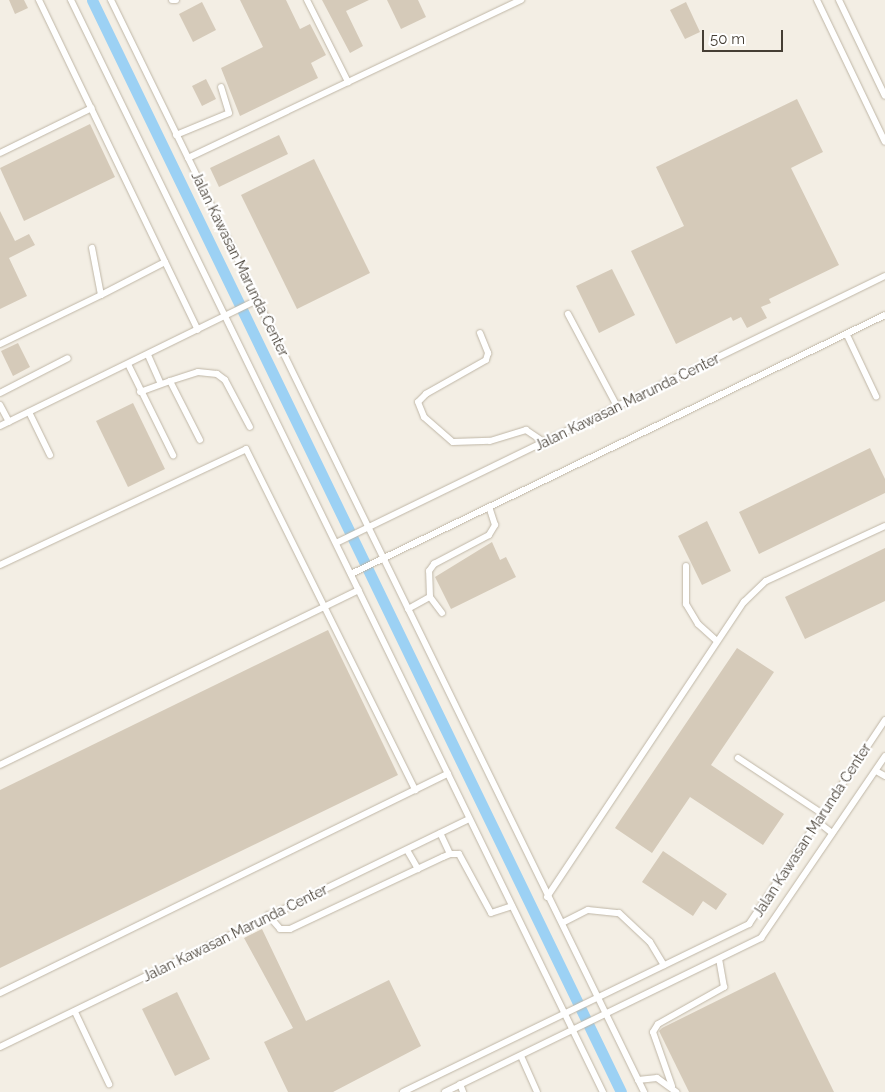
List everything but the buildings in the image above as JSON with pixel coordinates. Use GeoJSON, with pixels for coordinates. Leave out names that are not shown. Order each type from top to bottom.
{"type":"FeatureCollection","features":[{"type":"Feature","properties":{"kind":"lane"},"geometry":{"type":"LineString","coordinates":[[39,0],[198,330]]}},
{"type":"Feature","properties":{"kind":"lane"},"geometry":{"type":"LineString","coordinates":[[71,0],[338,542],[359,590],[469,819],[568,1012],[603,1092]]}},
{"type":"Feature","properties":{"kind":"lane","name":"Jalan Kawasan Marunda Center"},"geometry":{"type":"LineString","coordinates":[[111,0],[366,528],[408,609],[547,897],[562,923],[594,999],[644,1092]]}},
{"type":"Feature","properties":{"kind":"lane"},"geometry":{"type":"LineString","coordinates":[[307,0],[348,82]]}},
{"type":"Feature","properties":{"kind":"lane"},"geometry":{"type":"LineString","coordinates":[[188,158],[521,0]]}},
{"type":"Feature","properties":{"kind":"lane"},"geometry":{"type":"LineString","coordinates":[[817,0],[885,142]]}},
{"type":"Feature","properties":{"kind":"lane"},"geometry":{"type":"LineString","coordinates":[[838,0],[885,96]]}},
{"type":"Feature","properties":{"kind":"lane"},"geometry":{"type":"LineString","coordinates":[[176,134],[229,112],[221,87]]}},
{"type":"Feature","properties":{"kind":"lane"},"geometry":{"type":"LineString","coordinates":[[0,154],[92,108]]}},
{"type":"Feature","properties":{"kind":"lane"},"geometry":{"type":"LineString","coordinates":[[92,248],[101,296]]}},
{"type":"Feature","properties":{"kind":"lane"},"geometry":{"type":"LineString","coordinates":[[0,344],[101,296],[165,262]]}},
{"type":"Feature","properties":{"kind":"lane","name":"Jalan Kawasan Marunda Center"},"geometry":{"type":"LineString","coordinates":[[338,542],[618,408],[885,276]]}},
{"type":"Feature","properties":{"kind":"lane"},"geometry":{"type":"LineString","coordinates":[[0,426],[148,355],[255,300]]}},
{"type":"Feature","properties":{"kind":"lane"},"geometry":{"type":"LineString","coordinates":[[568,314],[618,408]]}},
{"type":"Feature","properties":{"kind":"lane"},"geometry":{"type":"LineString","coordinates":[[353,574],[885,316]]}},
{"type":"Feature","properties":{"kind":"lane"},"geometry":{"type":"LineString","coordinates":[[480,333],[488,353],[486,360],[426,394],[418,402],[424,417],[453,442],[490,441],[526,430],[544,442]]}},
{"type":"Feature","properties":{"kind":"lane"},"geometry":{"type":"LineString","coordinates":[[847,335],[876,396]]}},
{"type":"Feature","properties":{"kind":"lane"},"geometry":{"type":"LineString","coordinates":[[148,355],[160,382]]}},
{"type":"Feature","properties":{"kind":"lane"},"geometry":{"type":"LineString","coordinates":[[0,393],[68,358]]}},
{"type":"Feature","properties":{"kind":"lane"},"geometry":{"type":"LineString","coordinates":[[128,364],[172,455]]}},
{"type":"Feature","properties":{"kind":"lane"},"geometry":{"type":"LineString","coordinates":[[140,392],[160,382],[170,381],[198,372],[217,374],[225,380],[250,427]]}},
{"type":"Feature","properties":{"kind":"lane"},"geometry":{"type":"LineString","coordinates":[[170,381],[200,440]]}},
{"type":"Feature","properties":{"kind":"lane"},"geometry":{"type":"LineString","coordinates":[[0,405],[9,422]]}},
{"type":"Feature","properties":{"kind":"lane"},"geometry":{"type":"LineString","coordinates":[[28,412],[50,455]]}},
{"type":"Feature","properties":{"kind":"lane"},"geometry":{"type":"LineString","coordinates":[[0,565],[246,449],[326,607],[415,790]]}},
{"type":"Feature","properties":{"kind":"lane"},"geometry":{"type":"LineString","coordinates":[[442,613],[430,597],[429,571],[434,564],[489,534],[495,525],[489,507]]}},
{"type":"Feature","properties":{"kind":"lane"},"geometry":{"type":"LineString","coordinates":[[547,897],[744,602],[766,581],[885,526]]}},
{"type":"Feature","properties":{"kind":"lane"},"geometry":{"type":"LineString","coordinates":[[686,566],[686,604],[698,624],[717,641]]}},
{"type":"Feature","properties":{"kind":"lane"},"geometry":{"type":"LineString","coordinates":[[0,765],[359,590]]}},
{"type":"Feature","properties":{"kind":"lane"},"geometry":{"type":"LineString","coordinates":[[408,609],[430,597]]}},
{"type":"Feature","properties":{"kind":"lane","name":"Jalan Kawasan Marunda Center"},"geometry":{"type":"LineString","coordinates":[[403,1092],[752,921],[885,720]]}},
{"type":"Feature","properties":{"kind":"lane","name":"Jalan Kawasan Marunda Center"},"geometry":{"type":"LineString","coordinates":[[445,1092],[719,960],[765,935],[885,756]]}},
{"type":"Feature","properties":{"kind":"lane"},"geometry":{"type":"LineString","coordinates":[[738,758],[823,814]]}},
{"type":"Feature","properties":{"kind":"lane"},"geometry":{"type":"LineString","coordinates":[[876,771],[885,776]]}},
{"type":"Feature","properties":{"kind":"lane"},"geometry":{"type":"LineString","coordinates":[[0,993],[448,774]]}},
{"type":"Feature","properties":{"kind":"lane","name":"Jalan Kawasan Marunda Center"},"geometry":{"type":"LineString","coordinates":[[0,1047],[75,1012],[268,914],[407,850],[469,819]]}},
{"type":"Feature","properties":{"kind":"lane"},"geometry":{"type":"LineString","coordinates":[[818,822],[832,833]]}},
{"type":"Feature","properties":{"kind":"lane"},"geometry":{"type":"LineString","coordinates":[[440,833],[450,854]]}},
{"type":"Feature","properties":{"kind":"lane"},"geometry":{"type":"LineString","coordinates":[[407,850],[418,869]]}},
{"type":"Feature","properties":{"kind":"lane"},"geometry":{"type":"LineString","coordinates":[[268,914],[280,930],[290,930],[450,854],[459,854],[491,913],[512,906]]}},
{"type":"Feature","properties":{"kind":"lane"},"geometry":{"type":"LineString","coordinates":[[562,923],[588,910],[619,913],[650,942],[664,965]]}},
{"type":"Feature","properties":{"kind":"lane"},"geometry":{"type":"LineString","coordinates":[[674,1089],[653,1032],[658,1024],[724,986],[719,960]]}},
{"type":"Feature","properties":{"kind":"lane"},"geometry":{"type":"LineString","coordinates":[[75,1012],[109,1084]]}},
{"type":"Feature","properties":{"kind":"lane"},"geometry":{"type":"LineString","coordinates":[[520,1056],[537,1092]]}},
{"type":"Feature","properties":{"kind":"lane"},"geometry":{"type":"LineString","coordinates":[[638,1080],[657,1078],[674,1089]]}},
{"type":"Feature","properties":{"kind":"lane"},"geometry":{"type":"LineString","coordinates":[[460,1084],[463,1092]]}},
{"type":"Feature","properties":{"kind":"waterway"},"geometry":{"type":"LineString","coordinates":[[92,0],[621,1092]]}}]}
